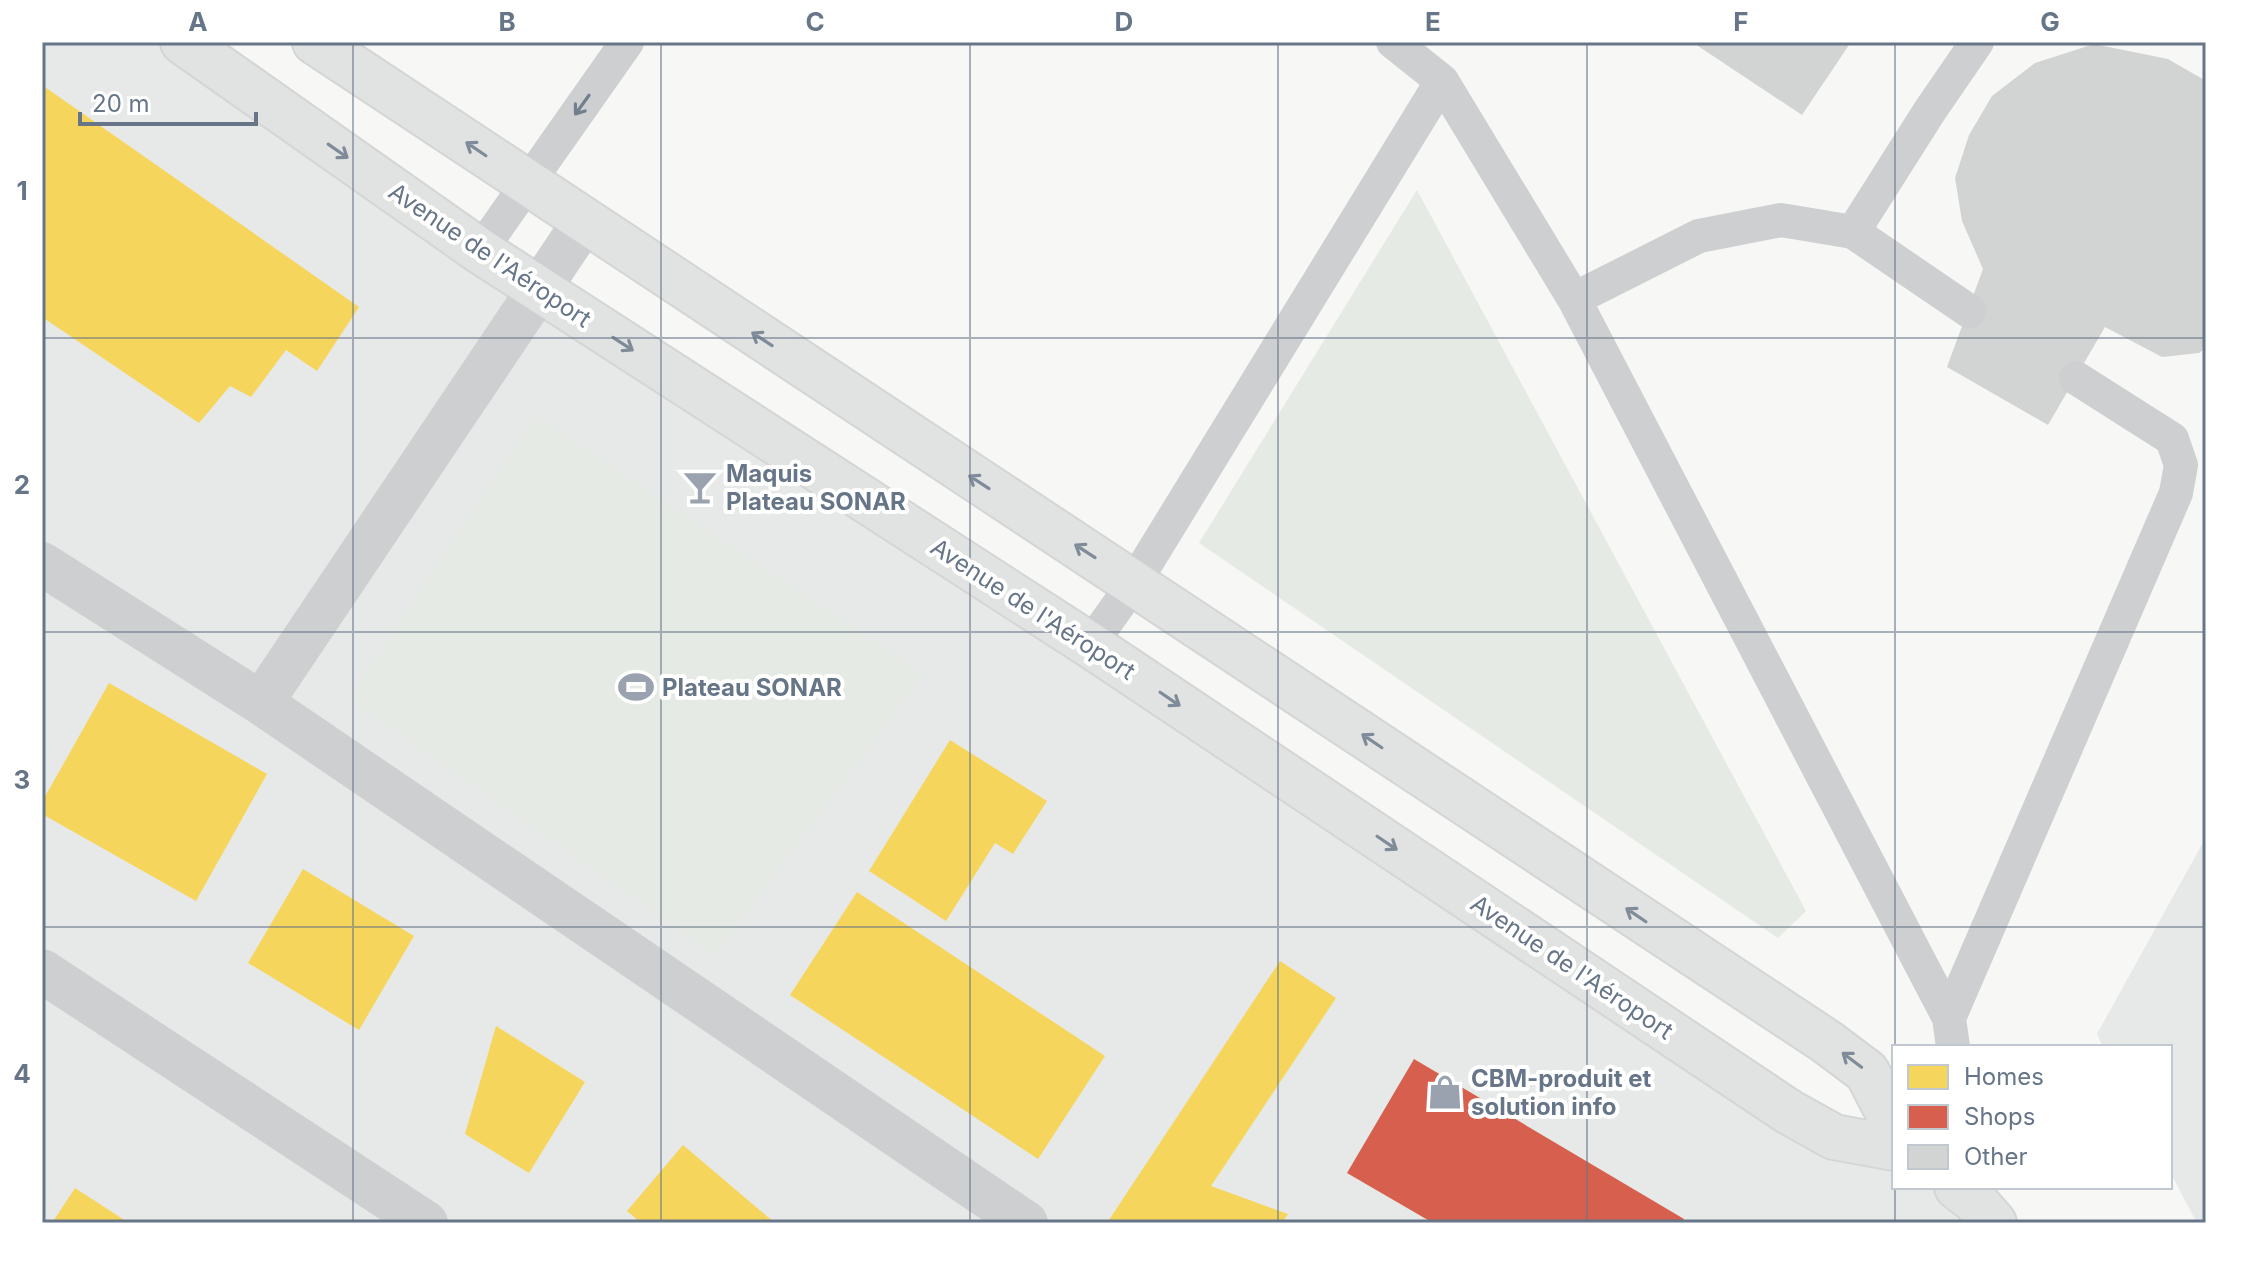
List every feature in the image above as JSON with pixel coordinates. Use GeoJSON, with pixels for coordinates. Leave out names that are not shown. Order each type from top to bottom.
{"type":"FeatureCollection","features":[{"type":"Feature","properties":{"kind":"main road","name":"Avenue de l'Aéroport"},"geometry":{"type":"LineString","coordinates":[[183,42],[480,251],[1090,645],[1789,1112],[1834,1137],[1892,1148]]}},
{"type":"Feature","properties":{"kind":"main road"},"geometry":{"type":"LineString","coordinates":[[315,42],[1827,1042],[1867,1072],[1892,1120]]}},
{"type":"Feature","properties":{"kind":"street"},"geometry":{"type":"LineString","coordinates":[[261,703],[584,222]]}},
{"type":"Feature","properties":{"kind":"street"},"geometry":{"type":"LineString","coordinates":[[42,564],[261,703],[1026,1223]]}},
{"type":"Feature","properties":{"kind":"street"},"geometry":{"type":"LineString","coordinates":[[42,971],[426,1223]]}},
{"type":"Feature","properties":{"kind":"lane"},"geometry":{"type":"LineString","coordinates":[[480,251],[627,42]]}},
{"type":"Feature","properties":{"kind":"lane"},"geometry":{"type":"LineString","coordinates":[[1393,42],[1442,81],[1574,299],[1951,1033]]}},
{"type":"Feature","properties":{"kind":"lane"},"geometry":{"type":"LineString","coordinates":[[1853,232],[1977,42]]}},
{"type":"Feature","properties":{"kind":"lane"},"geometry":{"type":"LineString","coordinates":[[1090,645],[1134,583],[1442,81]]}},
{"type":"Feature","properties":{"kind":"lane"},"geometry":{"type":"LineString","coordinates":[[1574,299],[1699,236],[1781,220],[1853,232],[1969,311]]}},
{"type":"Feature","properties":{"kind":"lane"},"geometry":{"type":"LineString","coordinates":[[1951,1033],[2176,493],[2181,465],[2172,439],[2076,378]]}},
{"type":"Feature","properties":{"kind":"shaded area"},"geometry":{"type":"Polygon","coordinates":[[[42,42],[183,42],[1789,1112],[1892,1147],[1892,1189],[1959,1189],[1994,1223],[42,1223],[42,42]]]}},
{"type":"Feature","properties":{"kind":"shaded area"},"geometry":{"type":"Polygon","coordinates":[[[1417,190],[1806,911],[1778,938],[1199,543],[1417,190]]]}},
{"type":"Feature","properties":{"kind":"shaded area","name":"Plateau SONAR"},"geometry":{"type":"Polygon","coordinates":[[[536,416],[923,674],[715,955],[350,699],[536,416]]]}},
{"type":"Feature","properties":{"kind":"shaded area"},"geometry":{"type":"Polygon","coordinates":[[[2206,837],[2206,1223],[2197,1223],[2172,1176],[2172,1045],[2102,1045],[2097,1034],[2206,837]]]}},
{"type":"Feature","properties":{"kind":"building: Homes"},"geometry":{"type":"Polygon","coordinates":[[[42,85],[359,307],[317,371],[286,350],[251,397],[230,386],[199,423],[42,317],[42,85]]]}},
{"type":"Feature","properties":{"kind":"building: Homes"},"geometry":{"type":"Polygon","coordinates":[[[109,683],[267,774],[196,901],[42,814],[42,802],[109,683]]]}},
{"type":"Feature","properties":{"kind":"building: Homes"},"geometry":{"type":"Polygon","coordinates":[[[950,740],[1047,801],[1013,854],[995,843],[946,921],[869,871],[950,740]]]}},
{"type":"Feature","properties":{"kind":"building: Homes"},"geometry":{"type":"Polygon","coordinates":[[[303,869],[414,936],[359,1030],[248,963],[303,869]]]}},
{"type":"Feature","properties":{"kind":"building: Homes"},"geometry":{"type":"Polygon","coordinates":[[[857,892],[1105,1056],[1038,1159],[790,995],[857,892]]]}},
{"type":"Feature","properties":{"kind":"building: Homes"},"geometry":{"type":"Polygon","coordinates":[[[1280,961],[1336,998],[1211,1186],[1288,1214],[1282,1223],[1107,1223],[1280,961]]]}},
{"type":"Feature","properties":{"kind":"building: Homes"},"geometry":{"type":"Polygon","coordinates":[[[496,1026],[585,1082],[529,1173],[465,1134],[496,1026]]]}},
{"type":"Feature","properties":{"kind":"building: Homes"},"geometry":{"type":"Polygon","coordinates":[[[683,1145],[775,1223],[641,1223],[627,1211],[683,1145]]]}},
{"type":"Feature","properties":{"kind":"building: Homes"},"geometry":{"type":"Polygon","coordinates":[[[75,1188],[129,1223],[52,1223],[75,1188]]]}},
{"type":"Feature","properties":{"kind":"building: Shops"},"geometry":{"type":"Polygon","coordinates":[[[1414,1059],[1684,1219],[1682,1223],[1433,1223],[1347,1173],[1414,1059]]]}},
{"type":"Feature","properties":{"kind":"building: Other"},"geometry":{"type":"Polygon","coordinates":[[[1692,42],[1851,42],[1802,115],[1692,42]]]}},
{"type":"Feature","properties":{"kind":"building: Other"},"geometry":{"type":"Polygon","coordinates":[[[2094,44],[2168,59],[2206,81],[2206,348],[2199,353],[2162,357],[2105,327],[2048,425],[1947,367],[1983,269],[1962,221],[1955,178],[1969,135],[1992,96],[2035,63],[2094,44]]]}},
{"type":"Feature","properties":{"kind":"place","name":"Maquis Plateau SONAR"},"geometry":{"type":"Point","coordinates":[700,487]}},
{"type":"Feature","properties":{"kind":"place","name":"Plateau SONAR"},"geometry":{"type":"Point","coordinates":[636,687]}},
{"type":"Feature","properties":{"kind":"place","name":"CBM-produit et solution info"},"geometry":{"type":"Point","coordinates":[1445,1092]}}]}
